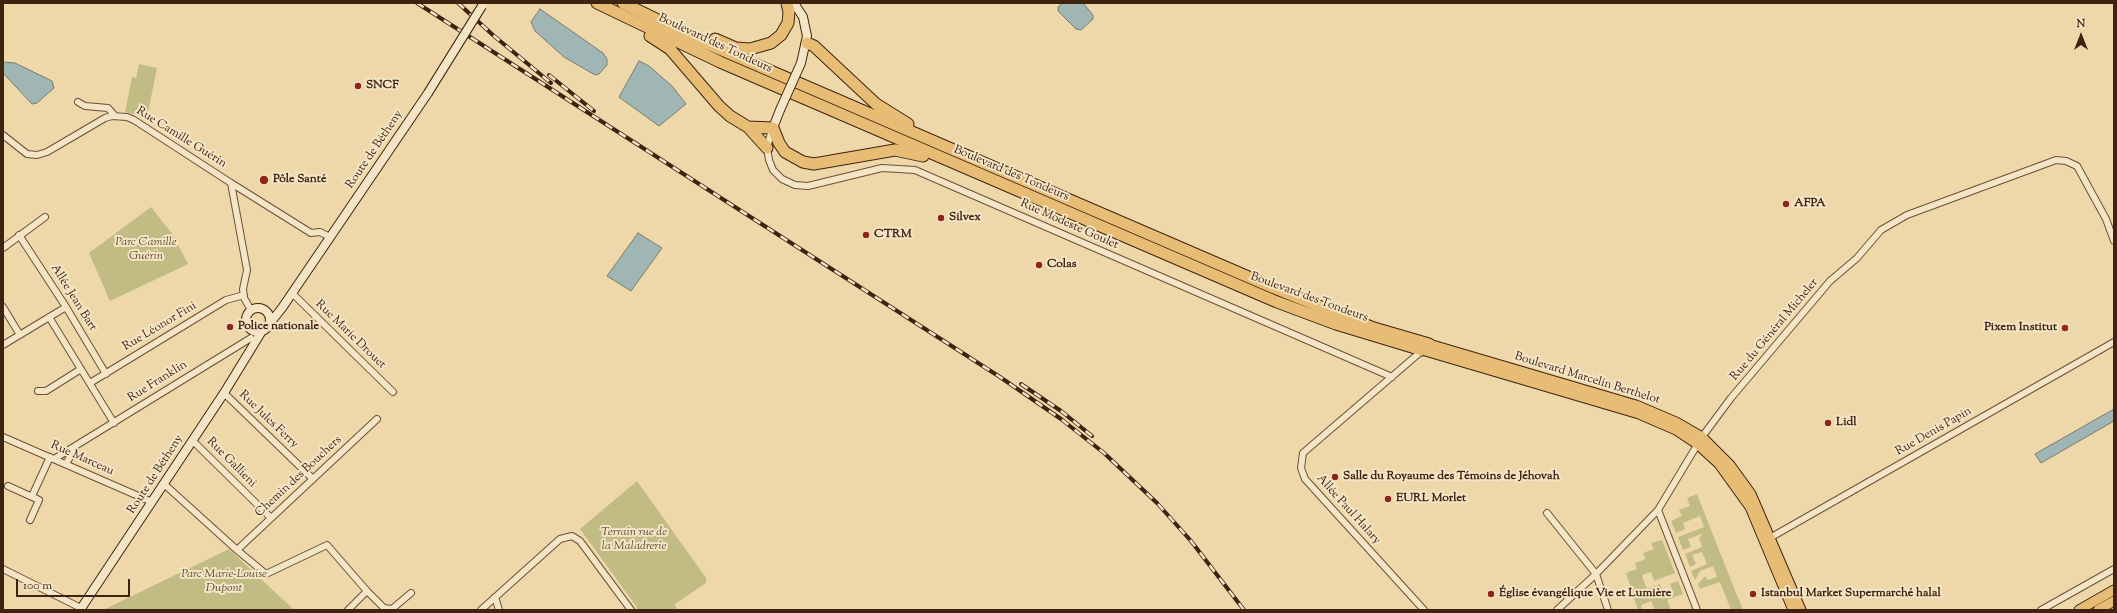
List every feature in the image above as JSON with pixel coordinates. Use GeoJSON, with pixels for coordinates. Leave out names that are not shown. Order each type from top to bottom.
{"type":"FeatureCollection","features":[{"type":"Feature","properties":{"kind":"highway"},"geometry":{"type":"LineString","coordinates":[[590,3],[670,49],[719,106],[730,116],[748,127],[767,148]]}},
{"type":"Feature","properties":{"kind":"highway","name":"Boulevard des Tondeurs"},"geometry":{"type":"LineString","coordinates":[[597,3],[720,62],[1114,232],[1309,314],[1426,347]]}},
{"type":"Feature","properties":{"kind":"highway"},"geometry":{"type":"LineString","coordinates":[[624,3],[736,48],[750,49],[771,43],[781,35],[788,23],[789,12],[787,3]]}},
{"type":"Feature","properties":{"kind":"highway","name":"Boulevard des Tondeurs"},"geometry":{"type":"LineString","coordinates":[[624,3],[700,41],[1330,312],[1426,347]]}},
{"type":"Feature","properties":{"kind":"highway"},"geometry":{"type":"LineString","coordinates":[[807,43],[814,46],[876,104],[910,124],[970,152],[996,168]]}},
{"type":"Feature","properties":{"kind":"highway"},"geometry":{"type":"LineString","coordinates":[[748,127],[773,128],[779,143],[786,152],[803,162],[814,164],[881,151],[905,151],[933,160],[1071,220],[1114,232]]}},
{"type":"Feature","properties":{"kind":"main road"},"geometry":{"type":"LineString","coordinates":[[773,128],[807,43],[804,18],[794,3]]}},
{"type":"Feature","properties":{"kind":"main road","name":"Route de Bétheny"},"geometry":{"type":"LineString","coordinates":[[270,323],[282,308],[428,93],[484,5]]}},
{"type":"Feature","properties":{"kind":"main road"},"geometry":{"type":"LineString","coordinates":[[266,311],[270,323],[262,331],[250,329],[246,319],[251,310],[261,308],[266,311],[282,308]]}},
{"type":"Feature","properties":{"kind":"main road","name":"Route de Bétheny"},"geometry":{"type":"LineString","coordinates":[[250,329],[250,352]]}},
{"type":"Feature","properties":{"kind":"main road","name":"Route de Bétheny"},"geometry":{"type":"LineString","coordinates":[[80,609],[224,393],[262,331]]}},
{"type":"Feature","properties":{"kind":"main road","name":"Boulevard Marcelin Berthelot"},"geometry":{"type":"LineString","coordinates":[[1426,347],[1639,414],[1699,441],[1737,486],[1750,507],[1768,539],[1801,610]]}},
{"type":"Feature","properties":{"kind":"main road","name":"Boulevard Marcelin Berthelot"},"geometry":{"type":"LineString","coordinates":[[1768,539],[1793,610]]}},
{"type":"Feature","properties":{"kind":"main road"},"geometry":{"type":"LineString","coordinates":[[2079,610],[2114,590]]}},
{"type":"Feature","properties":{"kind":"main road"},"geometry":{"type":"LineString","coordinates":[[2098,610],[2114,601]]}},
{"type":"Feature","properties":{"kind":"street","name":"Rue Camille Guérin"},"geometry":{"type":"LineString","coordinates":[[78,102],[85,106],[108,108],[115,116],[134,120],[231,183],[247,270],[244,296]]}},
{"type":"Feature","properties":{"kind":"street"},"geometry":{"type":"LineString","coordinates":[[3,135],[27,154],[37,155],[47,152],[105,118],[115,116]]}},
{"type":"Feature","properties":{"kind":"street"},"geometry":{"type":"LineString","coordinates":[[767,148],[773,128]]}},
{"type":"Feature","properties":{"kind":"street","name":"Rue Modeste Goulet"},"geometry":{"type":"LineString","coordinates":[[767,148],[769,160],[773,170],[782,179],[795,185],[808,186],[882,168],[915,170],[1392,377]]}},
{"type":"Feature","properties":{"kind":"street","name":"Rue du Général Micheler"},"geometry":{"type":"LineString","coordinates":[[1557,610],[1596,574],[1658,510],[1699,441],[1731,398],[1830,281],[1857,258],[1881,230],[1906,215],[2056,160],[2066,160],[2076,166],[2106,220],[2114,241]]}},
{"type":"Feature","properties":{"kind":"street"},"geometry":{"type":"LineString","coordinates":[[231,183],[311,233],[320,232],[330,238]]}},
{"type":"Feature","properties":{"kind":"street"},"geometry":{"type":"LineString","coordinates":[[3,248],[45,217]]}},
{"type":"Feature","properties":{"kind":"street","name":"Allée Jean Bart"},"geometry":{"type":"LineString","coordinates":[[19,235],[66,307],[106,374]]}},
{"type":"Feature","properties":{"kind":"street","name":"Rue Marie Drouet"},"geometry":{"type":"LineString","coordinates":[[292,293],[393,392]]}},
{"type":"Feature","properties":{"kind":"street"},"geometry":{"type":"LineString","coordinates":[[244,296],[251,310]]}},
{"type":"Feature","properties":{"kind":"street","name":"Rue Léonor Fini"},"geometry":{"type":"LineString","coordinates":[[90,383],[226,300],[244,296]]}},
{"type":"Feature","properties":{"kind":"street"},"geometry":{"type":"LineString","coordinates":[[3,307],[20,335]]}},
{"type":"Feature","properties":{"kind":"street"},"geometry":{"type":"LineString","coordinates":[[3,345],[66,307]]}},
{"type":"Feature","properties":{"kind":"street"},"geometry":{"type":"LineString","coordinates":[[49,317],[114,422]]}},
{"type":"Feature","properties":{"kind":"street","name":"Rue Franklin"},"geometry":{"type":"LineString","coordinates":[[52,458],[77,445],[251,338]]}},
{"type":"Feature","properties":{"kind":"street","name":"Rue Denis Papin"},"geometry":{"type":"LineString","coordinates":[[1768,539],[2114,342]]}},
{"type":"Feature","properties":{"kind":"street","name":"Allée Paul Halary"},"geometry":{"type":"LineString","coordinates":[[1424,610],[1305,480],[1301,468],[1303,454],[1426,347]]}},
{"type":"Feature","properties":{"kind":"street"},"geometry":{"type":"LineString","coordinates":[[38,392],[46,392],[81,369]]}},
{"type":"Feature","properties":{"kind":"street","name":"Rue Jules Ferry"},"geometry":{"type":"LineString","coordinates":[[224,393],[314,479]]}},
{"type":"Feature","properties":{"kind":"street","name":"Chemin des Bouchers"},"geometry":{"type":"LineString","coordinates":[[238,551],[271,518],[377,419]]}},
{"type":"Feature","properties":{"kind":"street","name":"Rue Marceau"},"geometry":{"type":"LineString","coordinates":[[3,436],[152,502]]}},
{"type":"Feature","properties":{"kind":"street","name":"Rue Gallieni"},"geometry":{"type":"LineString","coordinates":[[193,440],[271,518]]}},
{"type":"Feature","properties":{"kind":"street","name":"Rue Franklin"},"geometry":{"type":"LineString","coordinates":[[66,464],[77,445]]}},
{"type":"Feature","properties":{"kind":"street"},"geometry":{"type":"LineString","coordinates":[[32,496],[52,458]]}},
{"type":"Feature","properties":{"kind":"street"},"geometry":{"type":"LineString","coordinates":[[164,484],[238,551],[266,574],[327,545],[367,591],[384,608],[392,610],[412,593]]}},
{"type":"Feature","properties":{"kind":"street"},"geometry":{"type":"LineString","coordinates":[[8,486],[39,500],[30,520]]}},
{"type":"Feature","properties":{"kind":"street"},"geometry":{"type":"LineString","coordinates":[[1658,510],[1697,610]]}},
{"type":"Feature","properties":{"kind":"street"},"geometry":{"type":"LineString","coordinates":[[1547,513],[1596,574],[1608,610]]}},
{"type":"Feature","properties":{"kind":"street"},"geometry":{"type":"LineString","coordinates":[[481,610],[560,539],[572,536],[580,541],[631,610]]}},
{"type":"Feature","properties":{"kind":"street"},"geometry":{"type":"LineString","coordinates":[[2041,610],[2114,568]]}},
{"type":"Feature","properties":{"kind":"street"},"geometry":{"type":"LineString","coordinates":[[3,569],[80,609]]}},
{"type":"Feature","properties":{"kind":"street"},"geometry":{"type":"LineString","coordinates":[[348,610],[367,591]]}},
{"type":"Feature","properties":{"kind":"street"},"geometry":{"type":"LineString","coordinates":[[495,596],[499,610]]}},
{"type":"Feature","properties":{"kind":"green space"},"geometry":{"type":"Polygon","coordinates":[[[139,64],[157,68],[147,117],[125,112],[132,77],[136,78],[139,64]]]}},
{"type":"Feature","properties":{"kind":"green space","name":"Parc Camille Guérin"},"geometry":{"type":"Polygon","coordinates":[[[151,207],[173,235],[188,264],[110,301],[89,253],[151,207]]]}},
{"type":"Feature","properties":{"kind":"green space","name":"Terrain rue de la Maladrerie"},"geometry":{"type":"Polygon","coordinates":[[[637,481],[706,578],[706,583],[675,604],[677,610],[639,610],[580,529],[637,481]]]}},
{"type":"Feature","properties":{"kind":"green space"},"geometry":{"type":"Polygon","coordinates":[[[1697,494],[1743,610],[1731,610],[1720,582],[1700,589],[1698,584],[1705,576],[1707,580],[1717,577],[1713,566],[1700,571],[1695,580],[1691,571],[1707,564],[1702,552],[1692,555],[1696,564],[1690,567],[1685,554],[1702,547],[1699,537],[1702,536],[1701,534],[1688,539],[1691,547],[1683,550],[1678,537],[1704,527],[1700,516],[1683,523],[1685,529],[1676,533],[1671,521],[1682,516],[1679,510],[1690,506],[1687,498],[1697,494]]]}},
{"type":"Feature","properties":{"kind":"green space"},"geometry":{"type":"Polygon","coordinates":[[[1662,540],[1675,573],[1654,581],[1651,572],[1642,575],[1643,579],[1647,589],[1660,584],[1665,597],[1674,594],[1670,584],[1678,581],[1683,594],[1667,600],[1671,610],[1655,610],[1651,601],[1641,605],[1642,610],[1638,610],[1626,573],[1637,569],[1635,563],[1646,559],[1643,553],[1654,549],[1651,543],[1662,540]]]}},
{"type":"Feature","properties":{"kind":"green space","name":"Parc Marie-Louise Dupont"},"geometry":{"type":"Polygon","coordinates":[[[229,549],[294,610],[103,610],[229,549]]]}},
{"type":"Feature","properties":{"kind":"water"},"geometry":{"type":"Polygon","coordinates":[[[1063,3],[1083,3],[1093,15],[1093,19],[1081,30],[1076,29],[1058,11],[1058,7],[1063,3]]]}},
{"type":"Feature","properties":{"kind":"water"},"geometry":{"type":"Polygon","coordinates":[[[540,9],[603,53],[607,59],[607,65],[599,74],[595,75],[564,57],[535,31],[531,22],[540,9]]]}},
{"type":"Feature","properties":{"kind":"water"},"geometry":{"type":"Polygon","coordinates":[[[639,61],[649,66],[672,86],[686,104],[659,126],[619,97],[639,61]]]}},
{"type":"Feature","properties":{"kind":"water"},"geometry":{"type":"Polygon","coordinates":[[[3,62],[15,63],[52,81],[54,88],[37,103],[32,104],[3,73],[3,62]]]}},
{"type":"Feature","properties":{"kind":"water"},"geometry":{"type":"Polygon","coordinates":[[[638,233],[662,248],[631,291],[607,276],[638,233]]]}},
{"type":"Feature","properties":{"kind":"water"},"geometry":{"type":"Polygon","coordinates":[[[2114,409],[2114,421],[2041,463],[2035,454],[2114,409]]]}},
{"type":"Feature","properties":{"kind":"railway"},"geometry":{"type":"LineString","coordinates":[[417,3],[1000,377],[1061,419],[1104,453],[1157,503],[1191,541],[1244,610]]}},
{"type":"Feature","properties":{"kind":"railway"},"geometry":{"type":"LineString","coordinates":[[458,3],[494,36],[551,83]]}},
{"type":"Feature","properties":{"kind":"railway"},"geometry":{"type":"LineString","coordinates":[[549,75],[594,111]]}},
{"type":"Feature","properties":{"kind":"railway"},"geometry":{"type":"LineString","coordinates":[[1021,384],[1061,411],[1092,436]]}},
{"type":"Feature","properties":{"kind":"place","name":"SNCF"},"geometry":{"type":"Point","coordinates":[358,86]}},
{"type":"Feature","properties":{"kind":"place","name":"Pôle Santé"},"geometry":{"type":"Point","coordinates":[264,180]}},
{"type":"Feature","properties":{"kind":"place","name":"AFPA"},"geometry":{"type":"Point","coordinates":[1786,204]}},
{"type":"Feature","properties":{"kind":"place","name":"Silvex"},"geometry":{"type":"Point","coordinates":[941,218]}},
{"type":"Feature","properties":{"kind":"place","name":"CTRM"},"geometry":{"type":"Point","coordinates":[866,235]}},
{"type":"Feature","properties":{"kind":"place","name":"Colas"},"geometry":{"type":"Point","coordinates":[1039,265]}},
{"type":"Feature","properties":{"kind":"place","name":"Police nationale"},"geometry":{"type":"Point","coordinates":[230,327]}},
{"type":"Feature","properties":{"kind":"place","name":"Pixem Institut"},"geometry":{"type":"Point","coordinates":[2065,328]}},
{"type":"Feature","properties":{"kind":"place","name":"Lidl"},"geometry":{"type":"Point","coordinates":[1828,423]}},
{"type":"Feature","properties":{"kind":"place","name":"Salle du Royaume des Témoins de Jéhovah"},"geometry":{"type":"Point","coordinates":[1335,477]}},
{"type":"Feature","properties":{"kind":"place","name":"EURL Morlet"},"geometry":{"type":"Point","coordinates":[1388,499]}},
{"type":"Feature","properties":{"kind":"place","name":"Église évangélique Vie et Lumière"},"geometry":{"type":"Point","coordinates":[1491,594]}},
{"type":"Feature","properties":{"kind":"place","name":"Istanbul Market Supermarché halal"},"geometry":{"type":"Point","coordinates":[1753,594]}}]}
